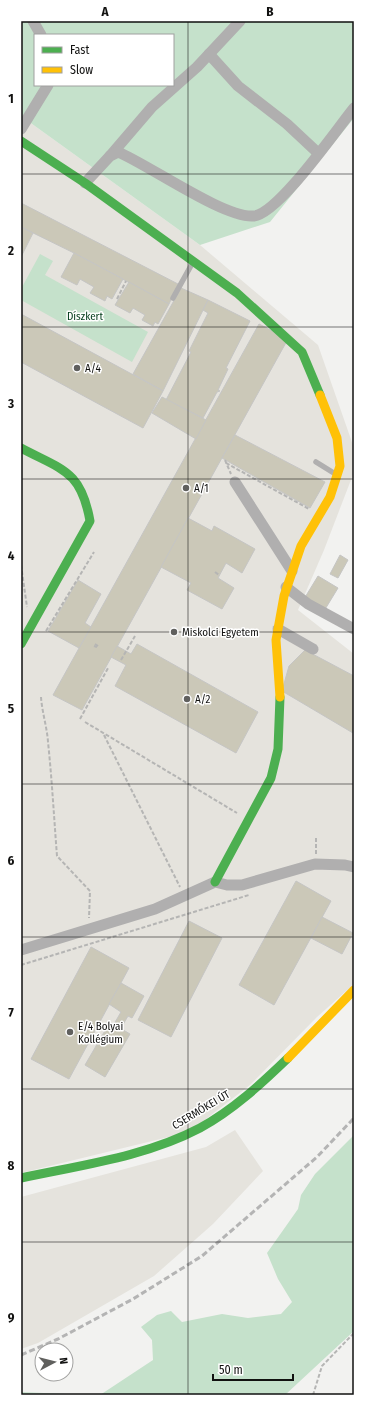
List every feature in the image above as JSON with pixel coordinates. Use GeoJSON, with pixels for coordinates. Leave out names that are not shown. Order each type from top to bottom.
{"type":"FeatureCollection","features":[{"type":"Feature","properties":{"kind":"street"},"geometry":{"type":"LineString","coordinates":[[33,21],[40,34]]}},
{"type":"Feature","properties":{"kind":"street"},"geometry":{"type":"LineString","coordinates":[[85,184],[152,107],[209,54],[240,21]]}},
{"type":"Feature","properties":{"kind":"street"},"geometry":{"type":"LineString","coordinates":[[209,54],[238,86],[286,124],[318,153]]}},
{"type":"Feature","properties":{"kind":"street"},"geometry":{"type":"LineString","coordinates":[[21,130],[47,86]]}},
{"type":"Feature","properties":{"kind":"street"},"geometry":{"type":"LineString","coordinates":[[110,156],[118,152],[135,159],[213,203],[234,213],[254,216],[266,212],[288,191],[354,108]]}},
{"type":"Feature","properties":{"kind":"street"},"geometry":{"type":"LineString","coordinates":[[21,141],[85,184],[237,293],[302,352],[337,438],[340,466],[330,497],[301,546],[286,587],[276,640],[280,693],[278,749],[271,778],[215,882],[155,909],[21,950]]}},
{"type":"Feature","properties":{"kind":"street"},"geometry":{"type":"LineString","coordinates":[[21,448],[68,474],[81,487],[86,501],[90,521],[24,636]]}},
{"type":"Feature","properties":{"kind":"street"},"geometry":{"type":"LineString","coordinates":[[235,482],[292,571]]}},
{"type":"Feature","properties":{"kind":"street"},"geometry":{"type":"LineString","coordinates":[[286,587],[308,604],[354,628]]}},
{"type":"Feature","properties":{"kind":"street"},"geometry":{"type":"LineString","coordinates":[[278,629],[313,649]]}},
{"type":"Feature","properties":{"kind":"street"},"geometry":{"type":"LineString","coordinates":[[215,882],[227,885],[242,885],[315,864],[345,865],[354,867]]}},
{"type":"Feature","properties":{"kind":"street","name":"CSERMŐKEI ÚT"},"geometry":{"type":"LineString","coordinates":[[21,1178],[139,1152],[174,1140],[198,1128],[240,1100],[276,1069],[354,990]]}},
{"type":"Feature","properties":{"kind":"lane"},"geometry":{"type":"LineString","coordinates":[[173,298],[193,262]]}},
{"type":"Feature","properties":{"kind":"lane"},"geometry":{"type":"LineString","coordinates":[[316,462],[337,475]]}},
{"type":"Feature","properties":{"kind":"path"},"geometry":{"type":"LineString","coordinates":[[117,299],[126,281]]}},
{"type":"Feature","properties":{"kind":"path"},"geometry":{"type":"LineString","coordinates":[[226,463],[310,510]]}},
{"type":"Feature","properties":{"kind":"path"},"geometry":{"type":"LineString","coordinates":[[46,631],[94,552]]}},
{"type":"Feature","properties":{"kind":"path"},"geometry":{"type":"LineString","coordinates":[[21,565],[24,636]]}},
{"type":"Feature","properties":{"kind":"path"},"geometry":{"type":"LineString","coordinates":[[215,572],[219,575]]}},
{"type":"Feature","properties":{"kind":"path"},"geometry":{"type":"LineString","coordinates":[[121,660],[135,636]]}},
{"type":"Feature","properties":{"kind":"path"},"geometry":{"type":"LineString","coordinates":[[80,719],[108,668]]}},
{"type":"Feature","properties":{"kind":"path"},"geometry":{"type":"LineString","coordinates":[[41,697],[51,764],[57,856],[90,891],[89,929]]}},
{"type":"Feature","properties":{"kind":"path"},"geometry":{"type":"LineString","coordinates":[[85,722],[248,820]]}},
{"type":"Feature","properties":{"kind":"path"},"geometry":{"type":"LineString","coordinates":[[104,734],[184,896]]}},
{"type":"Feature","properties":{"kind":"path"},"geometry":{"type":"LineString","coordinates":[[315,864],[316,838]]}},
{"type":"Feature","properties":{"kind":"path"},"geometry":{"type":"LineString","coordinates":[[21,965],[250,895]]}},
{"type":"Feature","properties":{"kind":"path"},"geometry":{"type":"LineString","coordinates":[[313,1395],[322,1366],[354,1333]]}},
{"type":"Feature","properties":{"kind":"shaded area","name":"Miskolci Egyetem"},"geometry":{"type":"Polygon","coordinates":[[[21,116],[200,245],[318,345],[354,448],[354,472],[324,550],[298,610],[354,654],[354,984],[317,1017],[250,1085],[189,1132],[21,1173],[21,116]]]}},
{"type":"Feature","properties":{"kind":"shaded area"},"geometry":{"type":"Polygon","coordinates":[[[235,1130],[263,1171],[213,1224],[154,1276],[40,1342],[34,1342],[34,1344],[21,1349],[21,1197],[206,1147],[235,1130]]]}},
{"type":"Feature","properties":{"kind":"green space"},"geometry":{"type":"Polygon","coordinates":[[[21,21],[354,21],[354,118],[270,222],[200,245],[21,116],[21,21]]]}},
{"type":"Feature","properties":{"kind":"green space","name":"Díszkert"},"geometry":{"type":"Polygon","coordinates":[[[40,254],[53,261],[45,275],[148,332],[132,362],[21,300],[21,289],[40,254]]]}},
{"type":"Feature","properties":{"kind":"green space"},"geometry":{"type":"Polygon","coordinates":[[[354,1135],[354,1331],[285,1395],[100,1395],[153,1360],[152,1340],[141,1327],[157,1315],[171,1311],[182,1322],[222,1314],[248,1318],[281,1314],[292,1302],[278,1279],[267,1253],[298,1209],[301,1195],[315,1174],[354,1135]]]}},
{"type":"Feature","properties":{"kind":"green space"},"geometry":{"type":"Polygon","coordinates":[[[21,1392],[89,1395],[21,1395],[21,1392]]]}},
{"type":"Feature","properties":{"kind":"building"},"geometry":{"type":"Polygon","coordinates":[[[21,203],[178,284],[169,304],[74,253],[21,227],[21,203]]]}},
{"type":"Feature","properties":{"kind":"building"},"geometry":{"type":"Polygon","coordinates":[[[21,227],[33,233],[21,257],[21,227]]]}},
{"type":"Feature","properties":{"kind":"building"},"geometry":{"type":"Polygon","coordinates":[[[74,253],[123,279],[112,299],[107,296],[105,301],[90,293],[94,287],[80,279],[77,285],[61,277],[74,253]]]}},
{"type":"Feature","properties":{"kind":"building"},"geometry":{"type":"Polygon","coordinates":[[[129,282],[169,304],[158,324],[155,322],[153,326],[142,320],[145,315],[133,308],[130,313],[115,305],[129,282]]]}},
{"type":"Feature","properties":{"kind":"building"},"geometry":{"type":"Polygon","coordinates":[[[181,288],[208,300],[163,391],[133,374],[181,288]]]}},
{"type":"Feature","properties":{"kind":"building"},"geometry":{"type":"Polygon","coordinates":[[[208,300],[250,321],[226,368],[228,369],[218,390],[220,391],[217,392],[203,418],[166,400],[191,352],[189,351],[208,313],[203,310],[208,300]]]}},
{"type":"Feature","properties":{"kind":"building","name":"A/4"},"geometry":{"type":"Polygon","coordinates":[[[21,314],[163,391],[143,428],[21,362],[21,314]]]}},
{"type":"Feature","properties":{"kind":"building","name":"A/1"},"geometry":{"type":"Polygon","coordinates":[[[259,324],[288,339],[82,710],[53,695],[259,324]]]}},
{"type":"Feature","properties":{"kind":"building"},"geometry":{"type":"Polygon","coordinates":[[[162,397],[206,420],[196,439],[152,413],[162,397]]]}},
{"type":"Feature","properties":{"kind":"building"},"geometry":{"type":"Polygon","coordinates":[[[235,435],[325,482],[310,508],[222,458],[235,435]]]}},
{"type":"Feature","properties":{"kind":"building"},"geometry":{"type":"Polygon","coordinates":[[[188,518],[212,531],[214,526],[255,549],[242,573],[226,563],[218,578],[234,588],[222,609],[187,590],[191,583],[161,567],[188,518]]]}},
{"type":"Feature","properties":{"kind":"building"},"geometry":{"type":"Polygon","coordinates":[[[340,555],[348,560],[338,578],[330,574],[340,555]]]}},
{"type":"Feature","properties":{"kind":"building"},"geometry":{"type":"Polygon","coordinates":[[[318,576],[338,588],[324,611],[304,599],[318,576]]]}},
{"type":"Feature","properties":{"kind":"building"},"geometry":{"type":"Polygon","coordinates":[[[78,580],[101,594],[85,623],[91,627],[79,648],[48,631],[78,580]]]}},
{"type":"Feature","properties":{"kind":"building","name":"A/2"},"geometry":{"type":"Polygon","coordinates":[[[137,644],[258,712],[236,753],[115,686],[126,665],[111,657],[117,646],[131,654],[137,644]]]}},
{"type":"Feature","properties":{"kind":"building"},"geometry":{"type":"Polygon","coordinates":[[[305,650],[354,676],[353,733],[282,691],[289,666],[305,650]]]}},
{"type":"Feature","properties":{"kind":"building"},"geometry":{"type":"Polygon","coordinates":[[[296,881],[331,901],[274,1005],[239,985],[296,881]]]}},
{"type":"Feature","properties":{"kind":"building"},"geometry":{"type":"Polygon","coordinates":[[[322,917],[353,933],[342,954],[311,938],[322,917]]]}},
{"type":"Feature","properties":{"kind":"building"},"geometry":{"type":"Polygon","coordinates":[[[189,921],[222,938],[171,1037],[138,1020],[189,921]]]}},
{"type":"Feature","properties":{"kind":"building","name":"E/4 Bolyai Kollégium"},"geometry":{"type":"Polygon","coordinates":[[[91,947],[129,968],[69,1079],[31,1059],[91,947]]]}},
{"type":"Feature","properties":{"kind":"building"},"geometry":{"type":"Polygon","coordinates":[[[121,983],[144,996],[132,1018],[128,1016],[121,1028],[114,1024],[121,1012],[109,1004],[121,983]]]}},
{"type":"Feature","properties":{"kind":"building"},"geometry":{"type":"Polygon","coordinates":[[[110,1022],[130,1034],[105,1077],[85,1065],[110,1022]]]}},
{"type":"Feature","properties":{"kind":"railway"},"geometry":{"type":"LineString","coordinates":[[21,1355],[58,1339],[133,1299],[202,1256],[317,1157],[354,1118]]}},
{"type":"Feature","properties":{"kind":"traffic: fast"},"geometry":{"type":"LineString","coordinates":[[21,141],[85,183],[237,293],[302,352],[320,395]]}},
{"type":"Feature","properties":{"kind":"traffic: fast"},"geometry":{"type":"LineString","coordinates":[[21,448],[58,467],[75,481],[86,504],[90,521],[21,644]]}},
{"type":"Feature","properties":{"kind":"traffic: fast"},"geometry":{"type":"LineString","coordinates":[[215,882],[271,778],[278,749],[280,697]]}},
{"type":"Feature","properties":{"kind":"traffic: fast"},"geometry":{"type":"LineString","coordinates":[[21,1178],[112,1159],[179,1138],[212,1121],[235,1105],[288,1058]]}},
{"type":"Feature","properties":{"kind":"traffic: slow"},"geometry":{"type":"LineString","coordinates":[[280,697],[276,640],[284,596],[301,546],[330,497],[340,466],[337,438],[320,395]]}},
{"type":"Feature","properties":{"kind":"traffic: slow"},"geometry":{"type":"LineString","coordinates":[[288,1058],[354,990]]}},
{"type":"Feature","properties":{"kind":"place","name":"A/4"},"geometry":{"type":"Point","coordinates":[77,368]}},
{"type":"Feature","properties":{"kind":"place","name":"A/1"},"geometry":{"type":"Point","coordinates":[186,488]}},
{"type":"Feature","properties":{"kind":"place","name":"Miskolci Egyetem"},"geometry":{"type":"Point","coordinates":[174,632]}},
{"type":"Feature","properties":{"kind":"place","name":"A/2"},"geometry":{"type":"Point","coordinates":[187,699]}},
{"type":"Feature","properties":{"kind":"place","name":"E/4 Bolyai Kollégium"},"geometry":{"type":"Point","coordinates":[70,1032]}}]}
